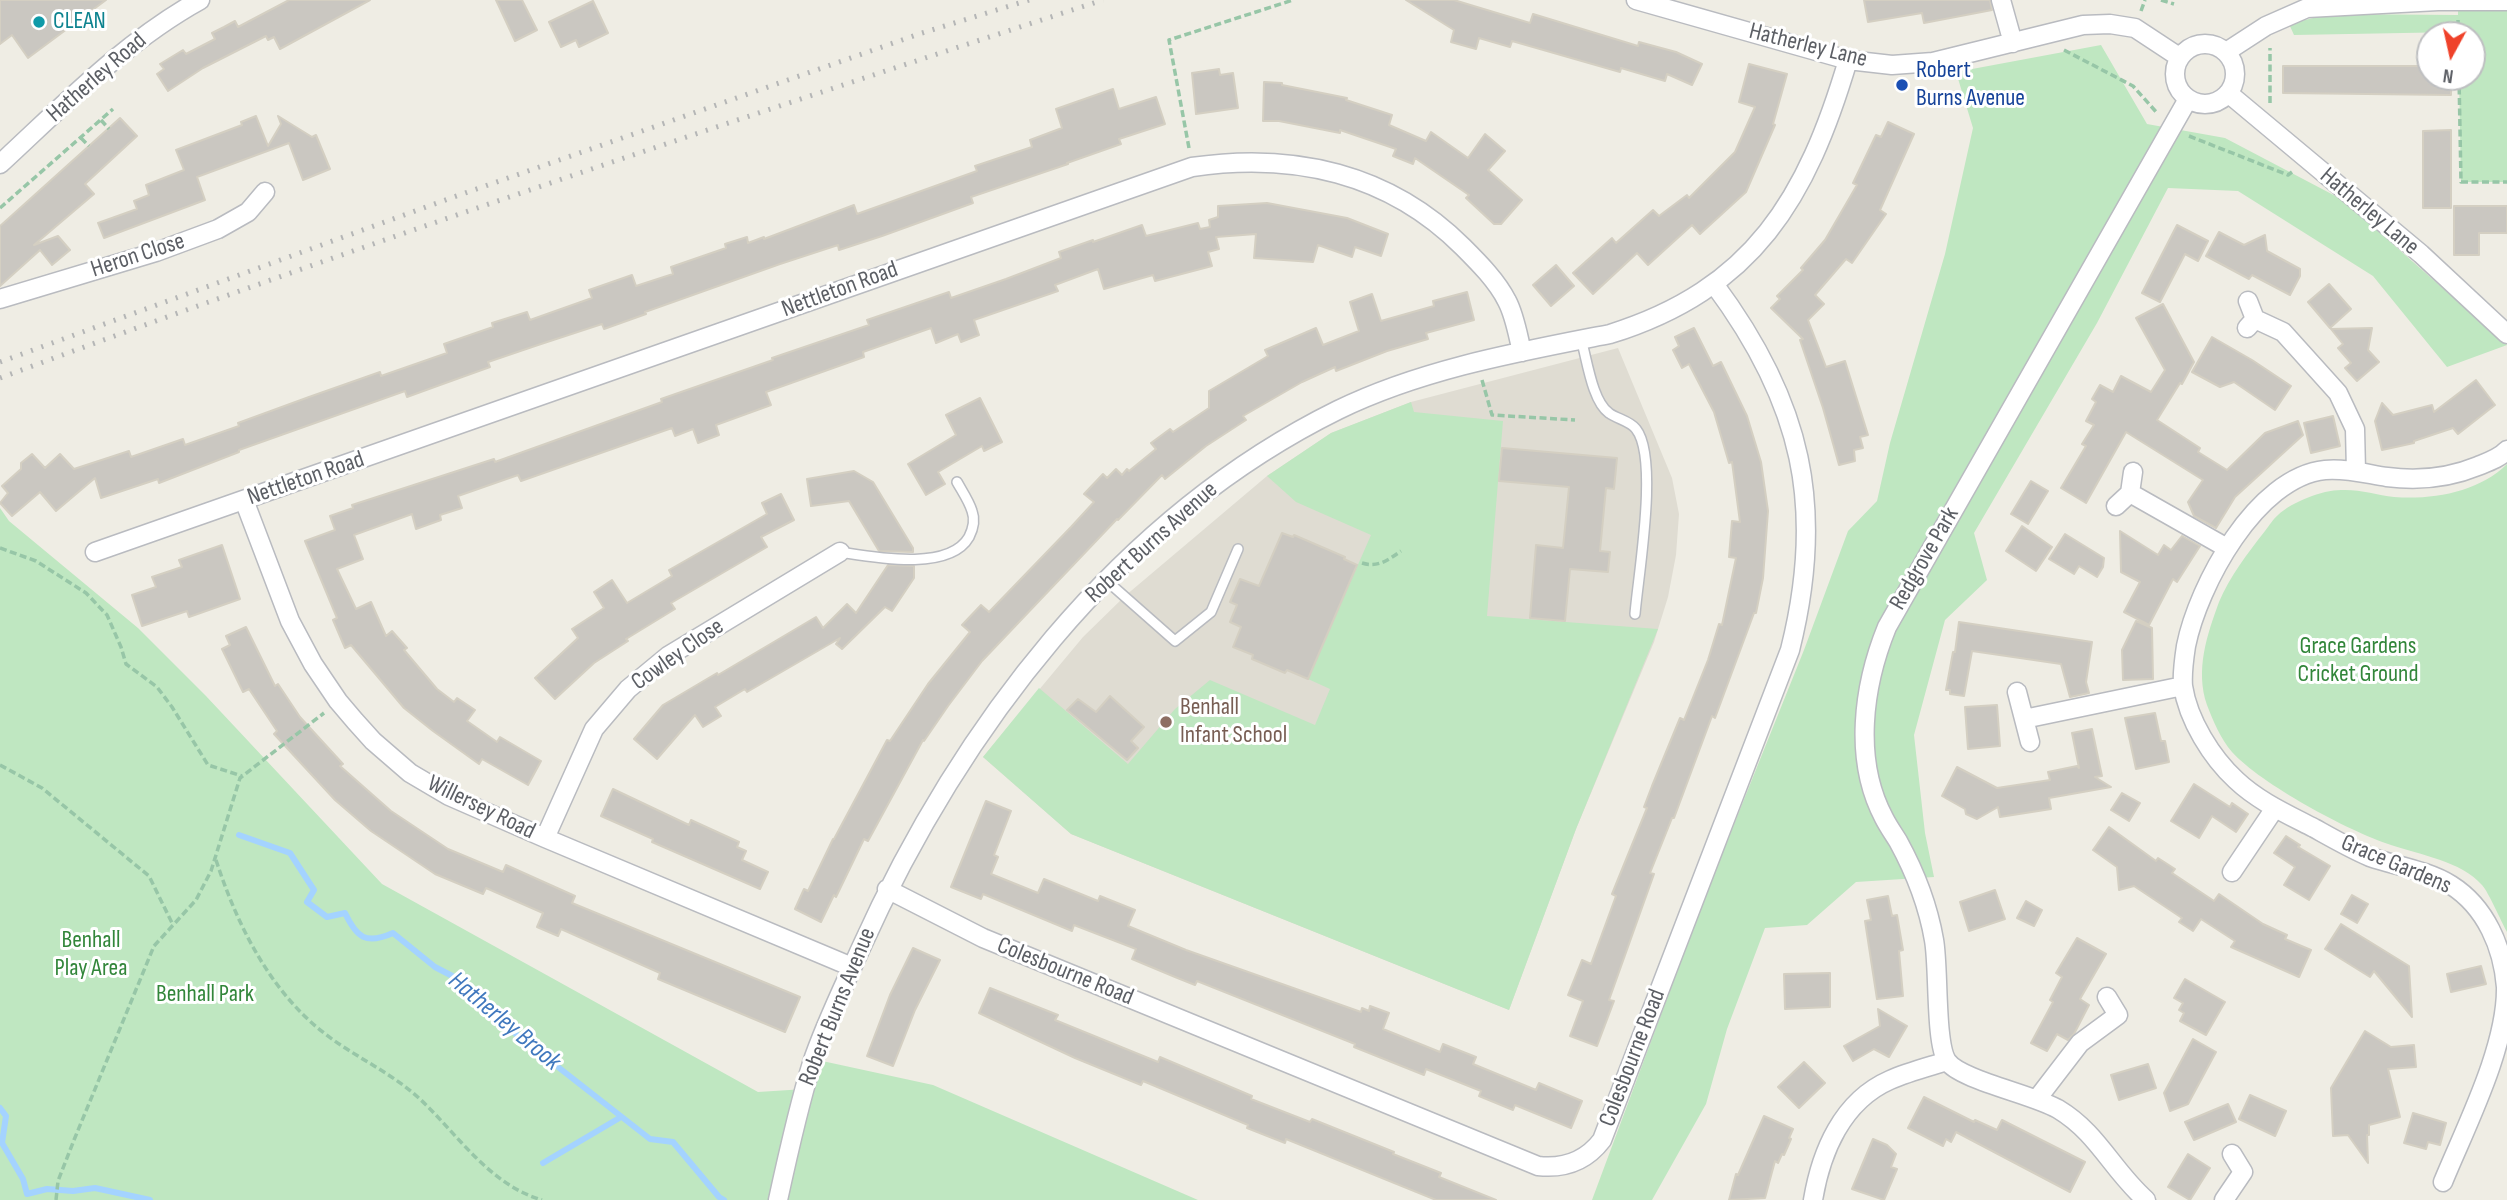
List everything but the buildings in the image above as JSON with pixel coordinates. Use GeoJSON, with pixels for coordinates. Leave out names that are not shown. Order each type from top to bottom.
{"type":"FeatureCollection","features":[{"type":"Feature","properties":{"kind":"street","name":"Hatherley Road"},"geometry":{"type":"LineString","coordinates":[[0,164],[95,76],[162,23],[200,0]]}},
{"type":"Feature","properties":{"kind":"street","name":"Hatherley Lane"},"geometry":{"type":"LineString","coordinates":[[1636,0],[1848,60],[1892,65],[1933,62],[2083,25],[2110,24],[2135,28],[2179,57]]}},
{"type":"Feature","properties":{"kind":"street"},"geometry":{"type":"LineString","coordinates":[[2001,0],[2013,43]]}},
{"type":"Feature","properties":{"kind":"street"},"geometry":{"type":"LineString","coordinates":[[2226,52],[2266,26],[2307,8],[2458,0],[2507,1]]}},
{"type":"Feature","properties":{"kind":"street"},"geometry":{"type":"LineString","coordinates":[[2201,44],[2214,45],[2226,52],[2234,65],[2234,79],[2228,93],[2217,102],[2202,104],[2188,99],[2177,88],[2174,72],[2179,57],[2189,48],[2201,44]]}},
{"type":"Feature","properties":{"kind":"street","name":"Robert Burns Avenue"},"geometry":{"type":"LineString","coordinates":[[778,1200],[813,1059],[887,889],[938,802],[1002,703],[1070,620],[1180,512],[1269,448],[1340,409],[1414,378],[1638,325],[1690,300],[1714,284],[1758,245],[1793,198],[1807,173],[1823,133],[1848,60]]}},
{"type":"Feature","properties":{"kind":"street","name":"Hatherley Lane"},"geometry":{"type":"LineString","coordinates":[[2228,93],[2421,254],[2507,334]]}},
{"type":"Feature","properties":{"kind":"street","name":"Redgrove Park"},"geometry":{"type":"LineString","coordinates":[[1947,1061],[1941,1045],[1938,971],[1928,912],[1909,863],[1883,818],[1869,768],[1865,716],[1872,671],[1887,627],[2188,99]]}},
{"type":"Feature","properties":{"kind":"street","name":"Nettleton Road"},"geometry":{"type":"LineString","coordinates":[[95,552],[1192,167],[1250,161],[1307,165],[1363,181],[1390,193],[1435,222],[1475,259],[1507,302],[1522,352]]}},
{"type":"Feature","properties":{"kind":"street","name":"Heron Close"},"geometry":{"type":"LineString","coordinates":[[0,299],[156,252],[218,229],[248,212],[265,192]]}},
{"type":"Feature","properties":{"kind":"street","name":"Colesbourne Road"},"geometry":{"type":"LineString","coordinates":[[887,889],[983,938],[1538,1166],[1565,1166],[1587,1155],[1602,1140],[1790,650],[1805,577],[1805,503],[1792,429],[1780,394],[1757,345],[1714,284]]}},
{"type":"Feature","properties":{"kind":"street"},"geometry":{"type":"LineString","coordinates":[[2248,301],[2251,323],[2283,332],[2338,393],[2356,429],[2356,471]]}},
{"type":"Feature","properties":{"kind":"street","name":"Grace Gardens"},"geometry":{"type":"LineString","coordinates":[[2443,1182],[2501,1040],[2506,989],[2494,935],[2480,911],[2451,885],[2372,857],[2275,807],[2235,780],[2198,729],[2183,687],[2187,645],[2194,619],[2227,548],[2264,503],[2281,488],[2323,470],[2356,471],[2408,479],[2448,475],[2488,462],[2507,450]]}},
{"type":"Feature","properties":{"kind":"street"},"geometry":{"type":"LineString","coordinates":[[2116,506],[2130,493],[2133,472]]}},
{"type":"Feature","properties":{"kind":"street"},"geometry":{"type":"LineString","coordinates":[[2130,493],[2227,548]]}},
{"type":"Feature","properties":{"kind":"street","name":"Willersey Road"},"geometry":{"type":"LineString","coordinates":[[244,500],[290,621],[313,664],[338,701],[373,741],[410,773],[449,796],[852,967]]}},
{"type":"Feature","properties":{"kind":"street","name":"Cowley Close"},"geometry":{"type":"LineString","coordinates":[[545,838],[594,729],[628,689],[668,656],[840,552]]}},
{"type":"Feature","properties":{"kind":"street"},"geometry":{"type":"LineString","coordinates":[[2024,719],[2183,687]]}},
{"type":"Feature","properties":{"kind":"street"},"geometry":{"type":"LineString","coordinates":[[2017,692],[2030,742]]}},
{"type":"Feature","properties":{"kind":"street"},"geometry":{"type":"LineString","coordinates":[[2232,872],[2275,807]]}},
{"type":"Feature","properties":{"kind":"street"},"geometry":{"type":"LineString","coordinates":[[2037,1099],[2080,1043],[2118,1015],[2107,997]]}},
{"type":"Feature","properties":{"kind":"street"},"geometry":{"type":"LineString","coordinates":[[1813,1200],[1827,1149],[1838,1127],[1853,1107],[1871,1091],[1890,1080],[1947,1061],[1963,1074],[2037,1099],[2077,1122],[2094,1138],[2129,1184],[2146,1200]]}},
{"type":"Feature","properties":{"kind":"street"},"geometry":{"type":"LineString","coordinates":[[2224,1200],[2243,1172],[2232,1154]]}},
{"type":"Feature","properties":{"kind":"lane"},"geometry":{"type":"LineString","coordinates":[[1581,339],[1598,401],[1609,414],[1622,419],[1637,430],[1643,447],[1648,478],[1634,614]]}},
{"type":"Feature","properties":{"kind":"lane"},"geometry":{"type":"LineString","coordinates":[[840,552],[890,559],[918,559],[952,553],[966,541],[973,526],[972,509],[957,482]]}},
{"type":"Feature","properties":{"kind":"lane"},"geometry":{"type":"LineString","coordinates":[[1107,581],[1174,641],[1211,612],[1238,549]]}},
{"type":"Feature","properties":{"kind":"path"},"geometry":{"type":"LineString","coordinates":[[1192,167],[1170,40],[1293,0]]}},
{"type":"Feature","properties":{"kind":"path"},"geometry":{"type":"LineString","coordinates":[[2161,0],[2174,4]]}},
{"type":"Feature","properties":{"kind":"path"},"geometry":{"type":"LineString","coordinates":[[2262,122],[2270,109],[2270,37],[2266,26]]}},
{"type":"Feature","properties":{"kind":"path"},"geometry":{"type":"LineString","coordinates":[[2459,91],[2461,183],[2507,183]]}},
{"type":"Feature","properties":{"kind":"path"},"geometry":{"type":"LineString","coordinates":[[0,208],[113,109]]}},
{"type":"Feature","properties":{"kind":"path"},"geometry":{"type":"LineString","coordinates":[[101,120],[109,129]]}},
{"type":"Feature","properties":{"kind":"path"},"geometry":{"type":"LineString","coordinates":[[81,137],[89,146]]}},
{"type":"Feature","properties":{"kind":"path"},"geometry":{"type":"LineString","coordinates":[[1477,363],[1492,415],[1575,420]]}},
{"type":"Feature","properties":{"kind":"path"},"geometry":{"type":"LineString","coordinates":[[0,548],[36,561],[86,593],[107,615],[126,664],[157,687],[208,765],[242,776]]}},
{"type":"Feature","properties":{"kind":"path"},"geometry":{"type":"LineString","coordinates":[[1362,563],[1376,565],[1401,551]]}},
{"type":"Feature","properties":{"kind":"path"},"geometry":{"type":"LineString","coordinates":[[56,1200],[58,1181],[154,946],[196,900],[211,871],[242,776],[338,701]]}},
{"type":"Feature","properties":{"kind":"path"},"geometry":{"type":"LineString","coordinates":[[0,765],[42,788],[149,876],[173,925]]}},
{"type":"Feature","properties":{"kind":"path"},"geometry":{"type":"LineString","coordinates":[[215,859],[235,909],[266,970],[300,1013],[326,1034],[393,1076],[505,1183],[542,1200]]}},
{"type":"Feature","properties":{"kind":"shaded area"},"geometry":{"type":"Polygon","coordinates":[[[1618,348],[1672,478],[1679,514],[1676,555],[1668,597],[1654,642],[1576,829],[1509,1010],[1071,834],[983,757],[1083,637],[1125,596],[1267,476],[1331,433],[1411,402],[1618,348]]]}},
{"type":"Feature","properties":{"kind":"green space"},"geometry":{"type":"Polygon","coordinates":[[[2458,0],[2507,1],[2507,182],[2461,182],[2459,91],[2486,91],[2486,21],[2416,21],[2416,33],[2294,35],[2289,24],[2329,14],[2458,15],[2458,0]]]}},
{"type":"Feature","properties":{"kind":"green space"},"geometry":{"type":"Polygon","coordinates":[[[2101,45],[2147,124],[2225,138],[2343,200],[2507,345],[2447,367],[2373,276],[2238,191],[2168,188],[2097,323],[1974,533],[1987,580],[1945,620],[1914,735],[1925,833],[1934,877],[1856,882],[1807,925],[1765,928],[1727,1029],[1706,1104],[1652,1200],[1592,1200],[1704,899],[1804,650],[1848,531],[1877,501],[1890,443],[1945,254],[1973,128],[1956,72],[2101,45]]]}},
{"type":"Feature","properties":{"kind":"green space"},"geometry":{"type":"Polygon","coordinates":[[[1411,402],[1414,412],[1503,421],[1487,616],[1658,629],[1576,829],[1509,1010],[1071,834],[983,757],[1039,688],[1128,764],[1175,709],[1210,680],[1315,725],[1330,689],[1308,679],[1371,535],[1296,502],[1267,476],[1331,433],[1411,402]]]}},
{"type":"Feature","properties":{"kind":"green space","name":"Grace Gardens Cricket Ground"},"geometry":{"type":"Polygon","coordinates":[[[2507,464],[2507,932],[2485,889],[2463,870],[2352,829],[2284,792],[2245,765],[2224,741],[2207,705],[2202,666],[2207,640],[2223,592],[2245,557],[2284,510],[2308,498],[2333,491],[2354,490],[2409,498],[2455,492],[2496,474],[2507,464]]]}},
{"type":"Feature","properties":{"kind":"green space","name":"Benhall Park"},"geometry":{"type":"Polygon","coordinates":[[[0,508],[9,521],[138,628],[206,696],[382,884],[758,1092],[805,1089],[813,1059],[933,1085],[1198,1200],[0,1200],[0,508]]]}},
{"type":"Feature","properties":{"kind":"waterway","name":"Hatherley Brook"},"geometry":{"type":"LineString","coordinates":[[239,835],[290,853],[314,890],[307,902],[327,917],[345,913],[358,933],[369,939],[393,933],[435,967],[460,980],[512,1031],[650,1139],[673,1142],[724,1200]]}},
{"type":"Feature","properties":{"kind":"waterway","name":"Hatherley Brook"},"geometry":{"type":"LineString","coordinates":[[0,1108],[6,1116],[2,1143],[23,1179],[27,1194],[47,1189],[73,1191],[95,1188],[150,1200]]}},
{"type":"Feature","properties":{"kind":"waterway","name":"Hatherley Brook"},"geometry":{"type":"LineString","coordinates":[[543,1163],[621,1117]]}},
{"type":"Feature","properties":{"kind":"railway"},"geometry":{"type":"LineString","coordinates":[[0,362],[448,199],[922,33],[1029,0]]}},
{"type":"Feature","properties":{"kind":"railway"},"geometry":{"type":"LineString","coordinates":[[0,378],[549,183],[1103,0]]}},
{"type":"Feature","properties":{"kind":"place","name":"CLEAN"},"geometry":{"type":"Point","coordinates":[39,22]}},
{"type":"Feature","properties":{"kind":"place","name":"Robert Burns Avenue"},"geometry":{"type":"Point","coordinates":[1902,85]}},
{"type":"Feature","properties":{"kind":"place","name":"Benhall Infant School"},"geometry":{"type":"Point","coordinates":[1166,722]}},
{"type":"Feature","properties":{"kind":"park label","name":"Benhall Play Area"},"geometry":{"type":"Point","coordinates":[91,955]}}]}
